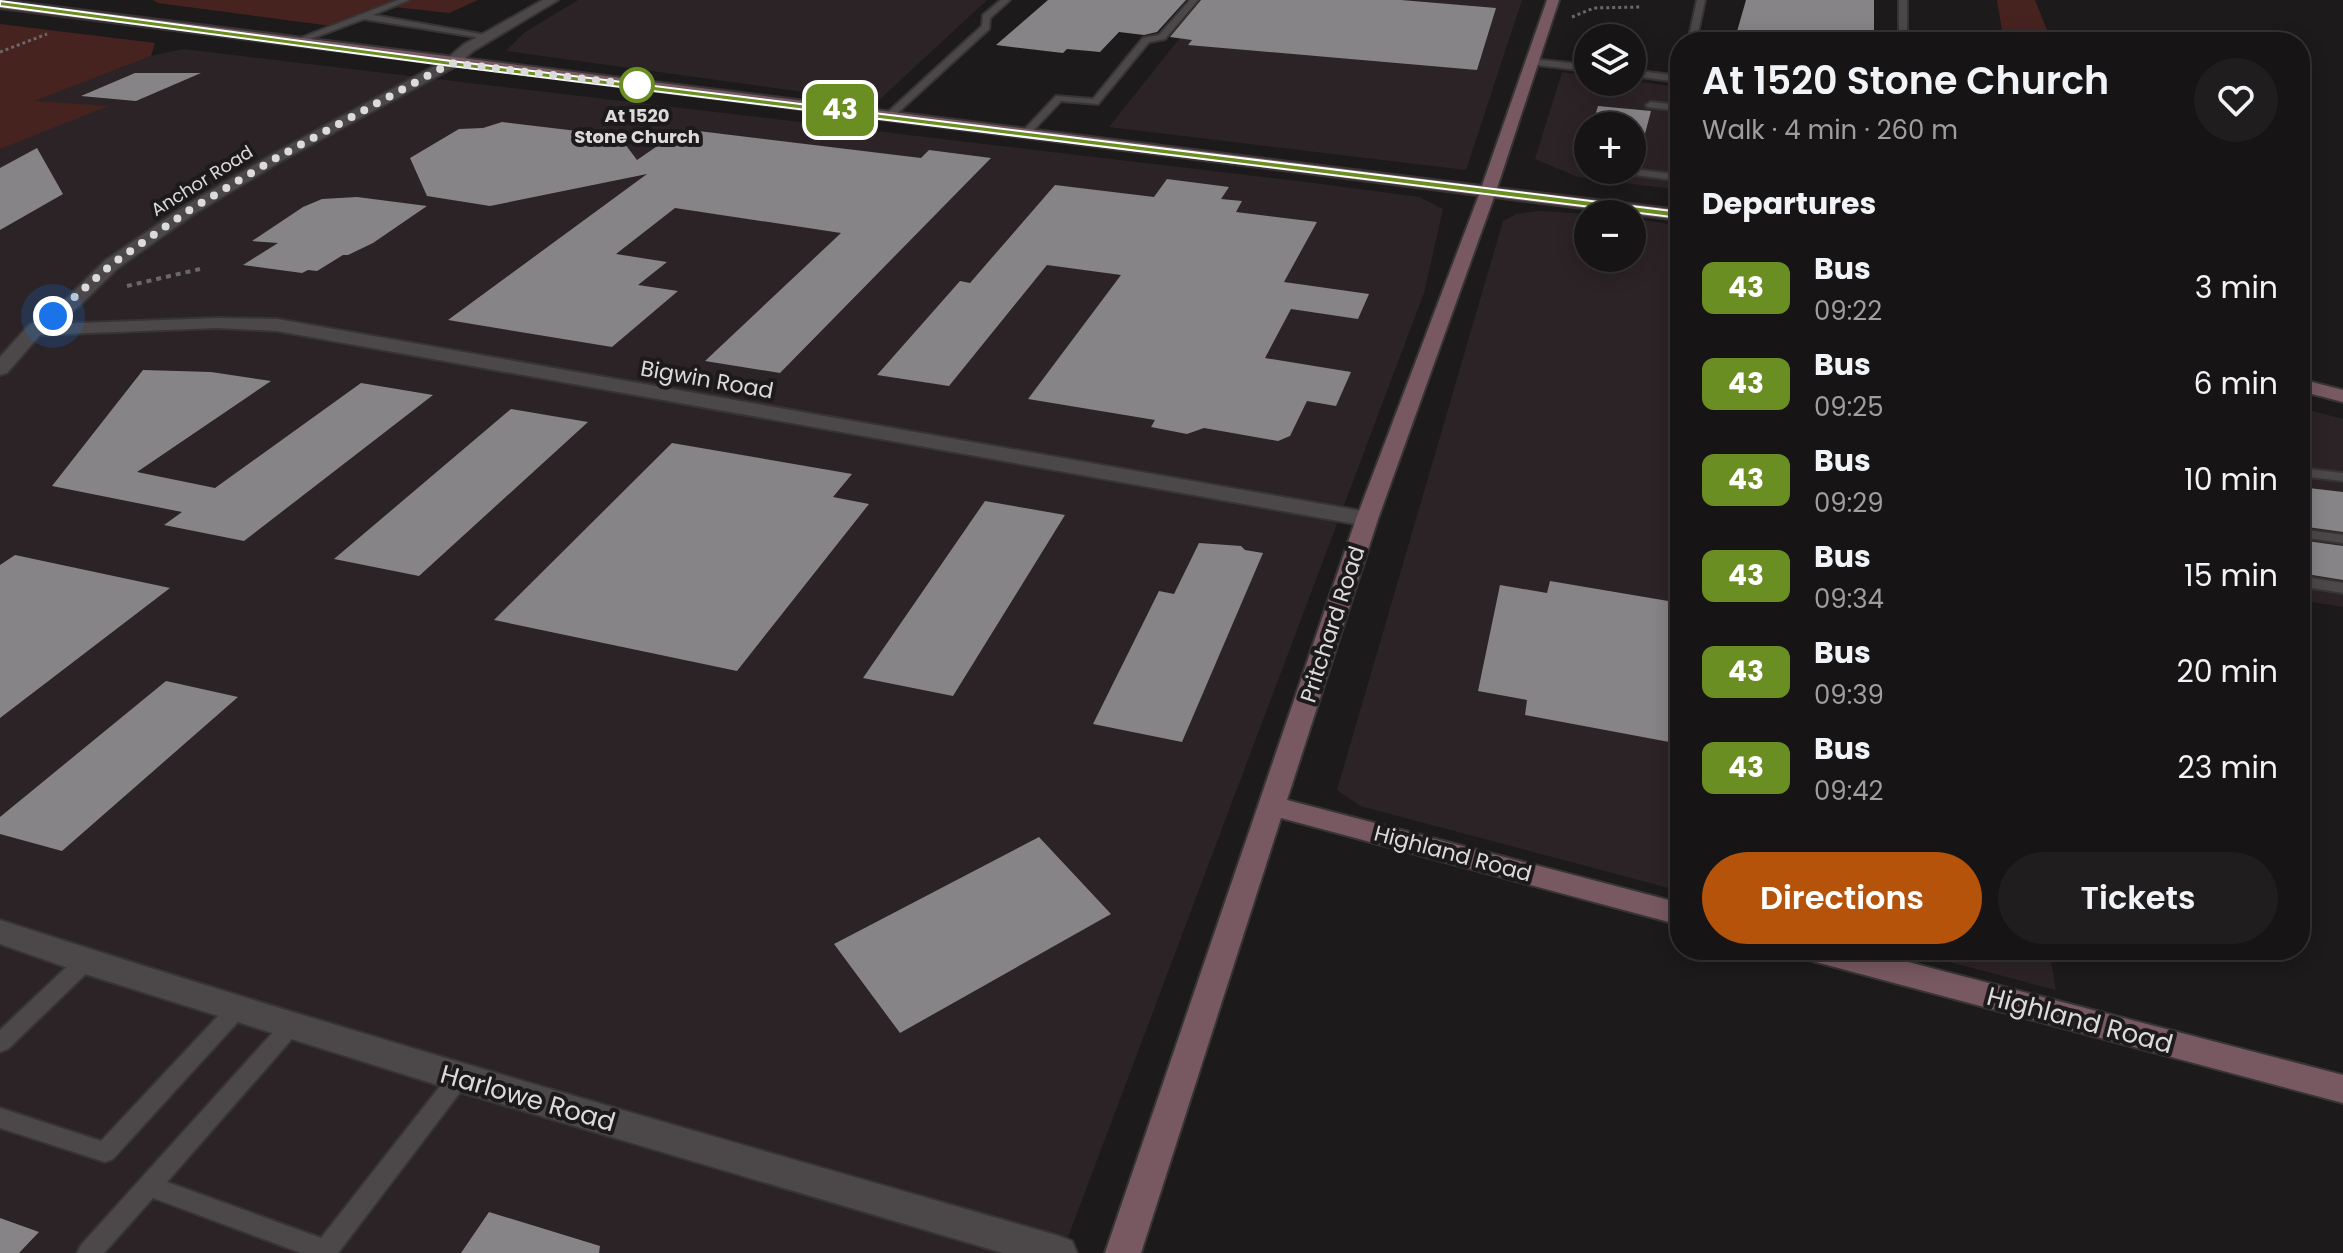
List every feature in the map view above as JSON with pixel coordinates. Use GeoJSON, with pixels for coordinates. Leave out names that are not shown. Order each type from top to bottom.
{"type":"FeatureCollection","features":[{"type":"Feature","properties":{"kind":"main road","name":"Pritchard Road"},"geometry":{"type":"LineString","coordinates":[[1123,1253],[1367,519],[1489,189],[1553,0]]}},
{"type":"Feature","properties":{"kind":"main road"},"geometry":{"type":"LineString","coordinates":[[0,4],[1670,214]]}},
{"type":"Feature","properties":{"kind":"main road"},"geometry":{"type":"LineString","coordinates":[[2310,388],[2343,396]]}},
{"type":"Feature","properties":{"kind":"main road","name":"Highland Road"},"geometry":{"type":"LineString","coordinates":[[1273,806],[1670,911]]}},
{"type":"Feature","properties":{"kind":"main road","name":"Highland Road"},"geometry":{"type":"LineString","coordinates":[[1854,960],[2343,1089]]}},
{"type":"Feature","properties":{"kind":"street","name":"Anchor Road"},"geometry":{"type":"LineString","coordinates":[[0,369],[35,330],[72,303],[112,264],[188,211],[278,157],[451,63],[459,54],[552,0]]}},
{"type":"Feature","properties":{"kind":"street","name":"Bigwin Road"},"geometry":{"type":"LineString","coordinates":[[35,330],[217,323],[277,325],[1367,519]]}},
{"type":"Feature","properties":{"kind":"street","name":"Harlowe Road"},"geometry":{"type":"LineString","coordinates":[[0,932],[85,962],[239,1007],[460,1078],[1059,1253]]}},
{"type":"Feature","properties":{"kind":"lane"},"geometry":{"type":"LineString","coordinates":[[294,42],[405,0]]}},
{"type":"Feature","properties":{"kind":"lane"},"geometry":{"type":"LineString","coordinates":[[890,115],[986,27],[986,17],[1006,0]]}},
{"type":"Feature","properties":{"kind":"lane"},"geometry":{"type":"LineString","coordinates":[[1026,133],[1059,98],[1095,102],[1146,40],[1162,37],[1194,0]]}},
{"type":"Feature","properties":{"kind":"lane"},"geometry":{"type":"LineString","coordinates":[[1694,32],[1701,0]]}},
{"type":"Feature","properties":{"kind":"lane"},"geometry":{"type":"LineString","coordinates":[[1903,0],[1903,32]]}},
{"type":"Feature","properties":{"kind":"lane"},"geometry":{"type":"LineString","coordinates":[[363,16],[488,36]]}},
{"type":"Feature","properties":{"kind":"lane"},"geometry":{"type":"LineString","coordinates":[[1532,62],[1574,66]]}},
{"type":"Feature","properties":{"kind":"lane"},"geometry":{"type":"LineString","coordinates":[[1646,75],[1670,78]]}},
{"type":"Feature","properties":{"kind":"lane"},"geometry":{"type":"LineString","coordinates":[[1651,105],[1670,107]]}},
{"type":"Feature","properties":{"kind":"lane"},"geometry":{"type":"LineString","coordinates":[[1646,174],[1670,177]]}},
{"type":"Feature","properties":{"kind":"lane"},"geometry":{"type":"LineString","coordinates":[[2310,473],[2343,477]]}},
{"type":"Feature","properties":{"kind":"lane"},"geometry":{"type":"LineString","coordinates":[[2310,534],[2343,539]]}},
{"type":"Feature","properties":{"kind":"lane"},"geometry":{"type":"LineString","coordinates":[[2310,583],[2343,588]]}},
{"type":"Feature","properties":{"kind":"lane"},"geometry":{"type":"LineString","coordinates":[[0,1043],[85,962]]}},
{"type":"Feature","properties":{"kind":"lane"},"geometry":{"type":"LineString","coordinates":[[0,1118],[105,1152],[239,1007]]}},
{"type":"Feature","properties":{"kind":"lane"},"geometry":{"type":"LineString","coordinates":[[89,1253],[291,1026]]}},
{"type":"Feature","properties":{"kind":"lane"},"geometry":{"type":"LineString","coordinates":[[150,1186],[324,1252],[460,1078]]}},
{"type":"Feature","properties":{"kind":"path"},"geometry":{"type":"LineString","coordinates":[[1547,18],[1576,17],[1594,8],[1641,7]]}},
{"type":"Feature","properties":{"kind":"path"},"geometry":{"type":"LineString","coordinates":[[124,287],[200,269]]}},
{"type":"Feature","properties":{"kind":"shaded area"},"geometry":{"type":"Polygon","coordinates":[[[153,0],[478,0],[449,13],[385,6],[339,27],[153,0]]]}},
{"type":"Feature","properties":{"kind":"shaded area"},"geometry":{"type":"Polygon","coordinates":[[[578,0],[987,0],[877,102],[506,51],[525,32],[578,0]]]}},
{"type":"Feature","properties":{"kind":"shaded area"},"geometry":{"type":"Polygon","coordinates":[[[1210,0],[1522,0],[1466,170],[1109,127],[1210,0]]]}},
{"type":"Feature","properties":{"kind":"shaded area"},"geometry":{"type":"Polygon","coordinates":[[[1997,0],[2035,0],[2048,32],[2002,32],[1997,0]]]}},
{"type":"Feature","properties":{"kind":"shaded area"},"geometry":{"type":"Polygon","coordinates":[[[0,24],[155,43],[151,56],[34,101],[108,106],[0,149],[0,24]]]}},
{"type":"Feature","properties":{"kind":"shaded area"},"geometry":{"type":"Polygon","coordinates":[[[183,49],[1306,182],[1419,197],[1443,209],[1424,293],[1062,1253],[0,1253],[0,124],[32,101],[151,56],[183,49]]]}},
{"type":"Feature","properties":{"kind":"shaded area"},"geometry":{"type":"Polygon","coordinates":[[[1562,72],[1574,74],[1574,96],[1646,96],[1646,83],[1670,86],[1670,189],[1633,184],[1646,184],[1646,112],[1574,112],[1574,175],[1535,159],[1562,72]]]}},
{"type":"Feature","properties":{"kind":"shaded area"},"geometry":{"type":"Polygon","coordinates":[[[1539,211],[1574,213],[1574,272],[1646,272],[1646,220],[1670,224],[1670,888],[1360,806],[1337,790],[1503,221],[1516,214],[1539,211]]]}},
{"type":"Feature","properties":{"kind":"shaded area"},"geometry":{"type":"Polygon","coordinates":[[[2310,411],[2343,419],[2343,607],[2310,602],[2310,411]]]}},
{"type":"Feature","properties":{"kind":"shaded area"},"geometry":{"type":"Polygon","coordinates":[[[1942,960],[2051,960],[2056,990],[1942,960]]]}},
{"type":"Feature","properties":{"kind":"building"},"geometry":{"type":"Polygon","coordinates":[[[1048,0],[1186,0],[1157,32],[1144,35],[1119,32],[1100,52],[1067,49],[1063,53],[996,45],[1048,0]]]}},
{"type":"Feature","properties":{"kind":"building"},"geometry":{"type":"Polygon","coordinates":[[[1201,0],[1401,0],[1496,8],[1477,70],[1188,45],[1192,40],[1170,37],[1201,0]]]}},
{"type":"Feature","properties":{"kind":"building"},"geometry":{"type":"Polygon","coordinates":[[[1746,0],[1874,0],[1874,32],[1737,32],[1746,0]]]}},
{"type":"Feature","properties":{"kind":"building"},"geometry":{"type":"Polygon","coordinates":[[[135,73],[201,73],[136,101],[81,96],[135,73]]]}},
{"type":"Feature","properties":{"kind":"building"},"geometry":{"type":"Polygon","coordinates":[[[1598,106],[1651,111],[1646,130],[1646,112],[1596,112],[1598,106]]]}},
{"type":"Feature","properties":{"kind":"building"},"geometry":{"type":"Polygon","coordinates":[[[502,122],[619,136],[637,160],[682,129],[921,158],[929,150],[991,158],[780,373],[705,361],[841,233],[675,208],[616,254],[667,262],[638,285],[678,291],[612,347],[448,320],[647,174],[490,206],[427,196],[410,158],[459,129],[483,128],[502,122]]]}},
{"type":"Feature","properties":{"kind":"building"},"geometry":{"type":"Polygon","coordinates":[[[37,148],[63,194],[0,230],[0,168],[37,148]]]}},
{"type":"Feature","properties":{"kind":"building"},"geometry":{"type":"Polygon","coordinates":[[[1167,179],[1229,187],[1221,199],[1242,201],[1236,212],[1317,222],[1284,282],[1369,294],[1358,319],[1291,309],[1265,358],[1351,372],[1336,406],[1307,401],[1290,436],[1278,441],[1204,428],[1187,434],[1151,427],[1155,420],[1028,399],[1121,275],[1047,265],[949,386],[877,375],[960,281],[970,283],[1055,185],[1154,197],[1167,179]]]}},
{"type":"Feature","properties":{"kind":"building"},"geometry":{"type":"Polygon","coordinates":[[[357,197],[427,206],[373,243],[343,255],[317,271],[302,273],[243,265],[278,243],[252,241],[303,207],[322,199],[357,197]]]}},
{"type":"Feature","properties":{"kind":"building"},"geometry":{"type":"Polygon","coordinates":[[[143,370],[211,372],[271,381],[137,472],[215,488],[361,383],[433,395],[244,541],[164,525],[182,512],[52,486],[143,370]]]}},
{"type":"Feature","properties":{"kind":"building"},"geometry":{"type":"Polygon","coordinates":[[[511,409],[588,422],[419,576],[334,559],[511,409]]]}},
{"type":"Feature","properties":{"kind":"building"},"geometry":{"type":"Polygon","coordinates":[[[672,443],[852,474],[833,497],[869,504],[737,671],[494,620],[672,443]]]}},
{"type":"Feature","properties":{"kind":"building"},"geometry":{"type":"Polygon","coordinates":[[[2310,488],[2343,492],[2343,532],[2310,527],[2310,488]]]}},
{"type":"Feature","properties":{"kind":"building"},"geometry":{"type":"Polygon","coordinates":[[[985,501],[1065,515],[953,696],[863,678],[985,501]]]}},
{"type":"Feature","properties":{"kind":"building"},"geometry":{"type":"Polygon","coordinates":[[[2310,541],[2343,546],[2343,580],[2310,575],[2310,541]]]}},
{"type":"Feature","properties":{"kind":"building"},"geometry":{"type":"Polygon","coordinates":[[[1199,543],[1241,546],[1245,550],[1263,553],[1182,742],[1093,724],[1159,591],[1174,594],[1199,543]]]}},
{"type":"Feature","properties":{"kind":"building"},"geometry":{"type":"Polygon","coordinates":[[[15,555],[170,588],[0,718],[0,565],[15,555]]]}},
{"type":"Feature","properties":{"kind":"building"},"geometry":{"type":"Polygon","coordinates":[[[1550,581],[1670,601],[1670,742],[1525,715],[1527,700],[1478,691],[1500,585],[1547,593],[1550,581]]]}},
{"type":"Feature","properties":{"kind":"building"},"geometry":{"type":"Polygon","coordinates":[[[166,681],[238,697],[62,851],[0,834],[0,817],[166,681]]]}},
{"type":"Feature","properties":{"kind":"building"},"geometry":{"type":"Polygon","coordinates":[[[1039,837],[1111,914],[900,1033],[834,944],[1039,837]]]}},
{"type":"Feature","properties":{"kind":"building"},"geometry":{"type":"Polygon","coordinates":[[[489,1212],[600,1246],[599,1253],[461,1253],[489,1212]]]}},
{"type":"Feature","properties":{"kind":"building"},"geometry":{"type":"Polygon","coordinates":[[[0,1218],[39,1232],[19,1253],[0,1253],[0,1218]]]}},
{"type":"Feature","properties":{"kind":"bus line","name":"43"},"geometry":{"type":"LineString","coordinates":[[0,4],[1670,214]]}},
{"type":"Feature","properties":{"kind":"place","name":"At 1520 Stone Church"},"geometry":{"type":"Point","coordinates":[637,85]}},
{"type":"Feature","properties":{"kind":"route"},"geometry":{"type":"LineString","coordinates":[[53,316],[72,303],[112,264],[188,211],[278,157],[451,63],[637,85]]}}]}
